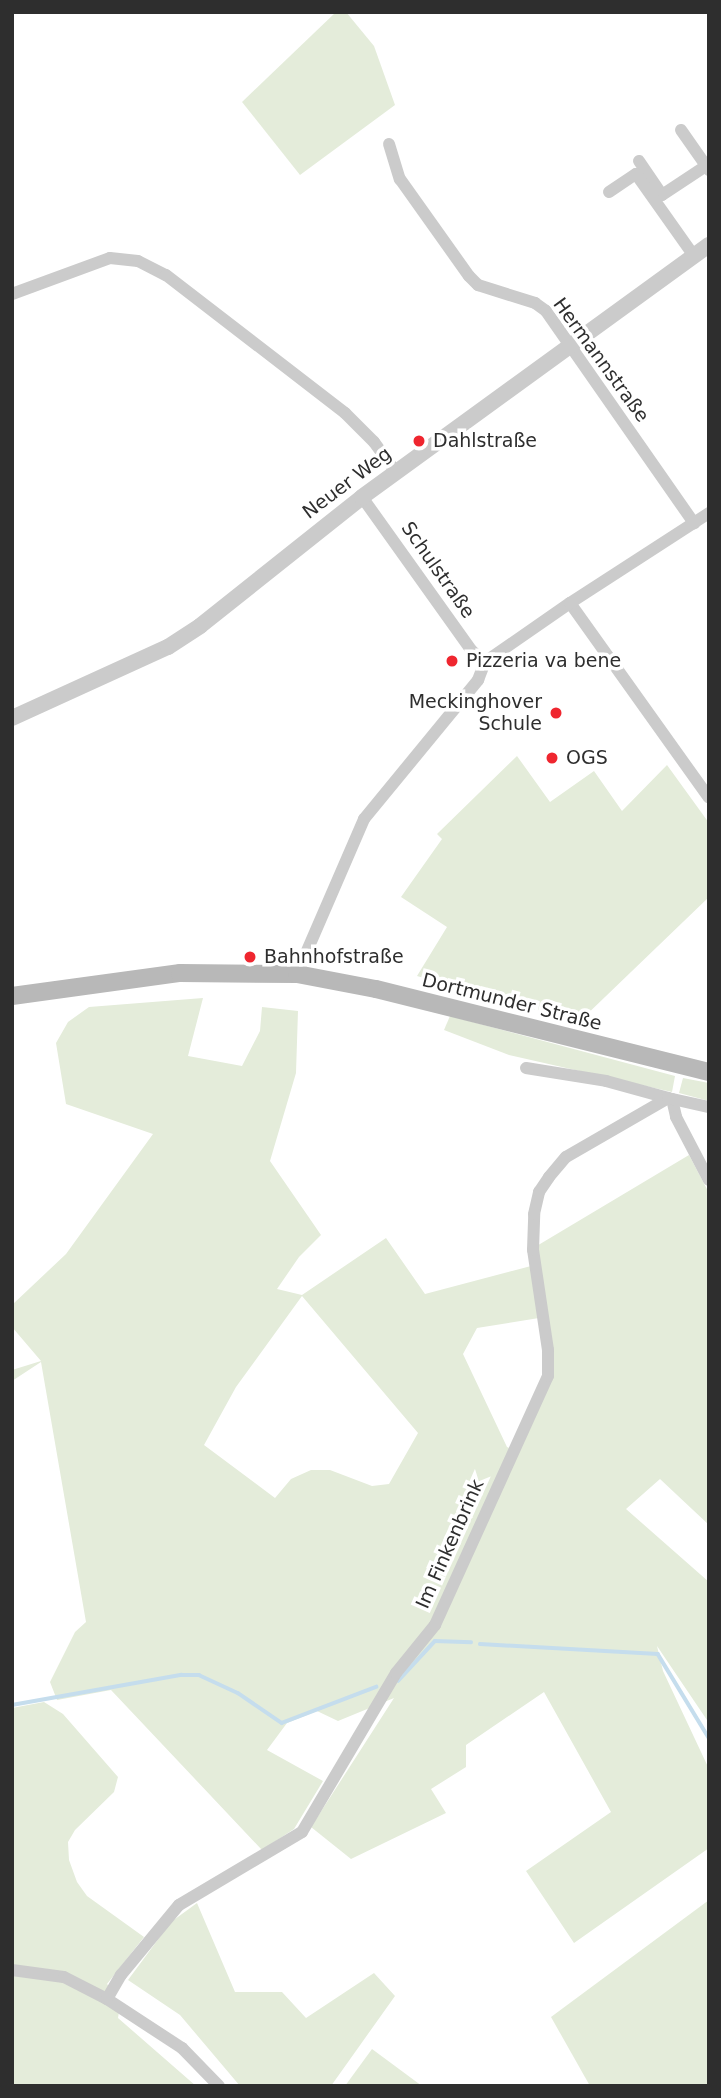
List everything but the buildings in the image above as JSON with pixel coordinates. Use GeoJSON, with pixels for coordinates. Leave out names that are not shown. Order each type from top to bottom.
{"type":"FeatureCollection","features":[{"type":"Feature","properties":{"kind":"main road","name":"Dortmunder Straße"},"geometry":{"type":"LineString","coordinates":[[12,996],[180,973],[297,974],[400,995],[709,1072]]}},
{"type":"Feature","properties":{"kind":"street"},"geometry":{"type":"LineString","coordinates":[[658,197],[707,168],[681,130]]}},
{"type":"Feature","properties":{"kind":"street","name":"Hermannstraße"},"geometry":{"type":"LineString","coordinates":[[389,144],[400,178],[469,276],[478,285],[535,303],[546,311],[568,347],[694,523]]}},
{"type":"Feature","properties":{"kind":"street"},"geometry":{"type":"LineString","coordinates":[[639,161],[694,256]]}},
{"type":"Feature","properties":{"kind":"street"},"geometry":{"type":"LineString","coordinates":[[609,192],[636,174],[658,197]]}},
{"type":"Feature","properties":{"kind":"street","name":"Neuer Weg"},"geometry":{"type":"LineString","coordinates":[[12,718],[168,647],[226,606],[362,497],[709,245]]}},
{"type":"Feature","properties":{"kind":"street"},"geometry":{"type":"LineString","coordinates":[[12,293],[110,258],[138,261],[166,275],[345,413],[374,442],[396,472]]}},
{"type":"Feature","properties":{"kind":"street","name":"Schulstraße"},"geometry":{"type":"LineString","coordinates":[[362,497],[471,650],[485,662]]}},
{"type":"Feature","properties":{"kind":"street"},"geometry":{"type":"LineString","coordinates":[[297,974],[364,819],[478,680],[485,662],[709,513]]}},
{"type":"Feature","properties":{"kind":"street"},"geometry":{"type":"LineString","coordinates":[[570,603],[709,798]]}},
{"type":"Feature","properties":{"kind":"street"},"geometry":{"type":"LineString","coordinates":[[526,1068],[606,1081],[709,1107]]}},
{"type":"Feature","properties":{"kind":"street"},"geometry":{"type":"LineString","coordinates":[[670,1099],[676,1117],[709,1181]]}},
{"type":"Feature","properties":{"kind":"street","name":"Im Finkenbrink"},"geometry":{"type":"LineString","coordinates":[[107,1998],[121,1975],[179,1905],[302,1832],[396,1673],[435,1625],[514,1448],[544,1390],[548,1376],[548,1350],[533,1250],[534,1214],[539,1192],[566,1157],[670,1099]]}},
{"type":"Feature","properties":{"kind":"street"},"geometry":{"type":"LineString","coordinates":[[12,1970],[64,1977],[107,1998],[182,2048],[219,2086]]}},
{"type":"Feature","properties":{"kind":"green space"},"geometry":{"type":"Polygon","coordinates":[[[336,12],[346,12],[374,46],[395,105],[300,175],[242,102],[336,12]]]}},
{"type":"Feature","properties":{"kind":"green space"},"geometry":{"type":"Polygon","coordinates":[[[517,756],[550,802],[594,771],[622,811],[667,765],[709,823],[709,897],[579,1022],[417,976],[447,927],[401,897],[442,839],[437,834],[517,756]]]}},
{"type":"Feature","properties":{"kind":"green space"},"geometry":{"type":"Polygon","coordinates":[[[203,998],[188,1056],[242,1066],[260,1031],[262,1007],[298,1011],[296,1073],[270,1161],[321,1235],[299,1257],[277,1289],[302,1295],[386,1238],[425,1294],[531,1266],[539,1318],[477,1328],[463,1354],[507,1447],[515,1450],[546,1392],[535,1247],[689,1155],[709,1193],[709,1525],[660,1479],[626,1509],[709,1582],[709,1723],[657,1646],[663,1671],[709,1769],[709,1848],[574,1943],[526,1871],[611,1812],[544,1692],[466,1745],[466,1767],[431,1789],[446,1813],[351,1859],[311,1827],[394,1698],[338,1721],[317,1711],[287,1723],[267,1750],[323,1781],[294,1829],[262,1850],[111,1690],[57,1700],[50,1682],[75,1632],[86,1622],[41,1362],[12,1381],[12,1370],[41,1361],[12,1327],[12,1305],[66,1254],[153,1134],[66,1104],[56,1043],[68,1022],[89,1007],[203,998]],[[302,1296],[236,1387],[204,1445],[275,1498],[291,1479],[311,1470],[330,1470],[372,1486],[389,1484],[418,1433],[302,1296]]]}},
{"type":"Feature","properties":{"kind":"green space"},"geometry":{"type":"Polygon","coordinates":[[[450,1016],[675,1076],[672,1092],[509,1055],[444,1030],[450,1016]]]}},
{"type":"Feature","properties":{"kind":"green space"},"geometry":{"type":"Polygon","coordinates":[[[683,1078],[709,1083],[709,1101],[679,1093],[683,1078]]]}},
{"type":"Feature","properties":{"kind":"green space"},"geometry":{"type":"Polygon","coordinates":[[[44,1702],[63,1714],[118,1777],[114,1792],[75,1830],[68,1842],[69,1860],[77,1882],[87,1896],[144,1937],[107,1984],[109,1986],[105,1994],[12,1967],[12,1708],[44,1702]]]}},
{"type":"Feature","properties":{"kind":"green space"},"geometry":{"type":"Polygon","coordinates":[[[709,1900],[709,2086],[590,2086],[551,2017],[709,1900]]]}},
{"type":"Feature","properties":{"kind":"green space"},"geometry":{"type":"Polygon","coordinates":[[[197,1903],[235,1992],[282,1992],[306,2018],[374,1973],[395,1996],[331,2086],[240,2086],[180,2015],[128,1980],[171,1922],[197,1903]]]}},
{"type":"Feature","properties":{"kind":"green space"},"geometry":{"type":"Polygon","coordinates":[[[12,1972],[63,1980],[119,2012],[118,2018],[196,2086],[12,2086],[12,1972]]]}},
{"type":"Feature","properties":{"kind":"green space"},"geometry":{"type":"Polygon","coordinates":[[[372,2049],[422,2086],[345,2086],[372,2049]]]}},
{"type":"Feature","properties":{"kind":"waterway"},"geometry":{"type":"LineString","coordinates":[[398,1681],[435,1641],[471,1642]]}},
{"type":"Feature","properties":{"kind":"waterway"},"geometry":{"type":"LineString","coordinates":[[480,1644],[658,1654],[709,1738]]}},
{"type":"Feature","properties":{"kind":"waterway"},"geometry":{"type":"LineString","coordinates":[[12,1705],[181,1675],[199,1675],[238,1693],[282,1723],[376,1687]]}},
{"type":"Feature","properties":{"kind":"place","name":"Dahlstraße"},"geometry":{"type":"Point","coordinates":[419,441]}},
{"type":"Feature","properties":{"kind":"place","name":"Pizzeria va bene"},"geometry":{"type":"Point","coordinates":[452,661]}},
{"type":"Feature","properties":{"kind":"place","name":"Meckinghover Schule"},"geometry":{"type":"Point","coordinates":[556,713]}},
{"type":"Feature","properties":{"kind":"place","name":"OGS"},"geometry":{"type":"Point","coordinates":[552,758]}},
{"type":"Feature","properties":{"kind":"place","name":"Bahnhofstraße"},"geometry":{"type":"Point","coordinates":[250,957]}}]}
